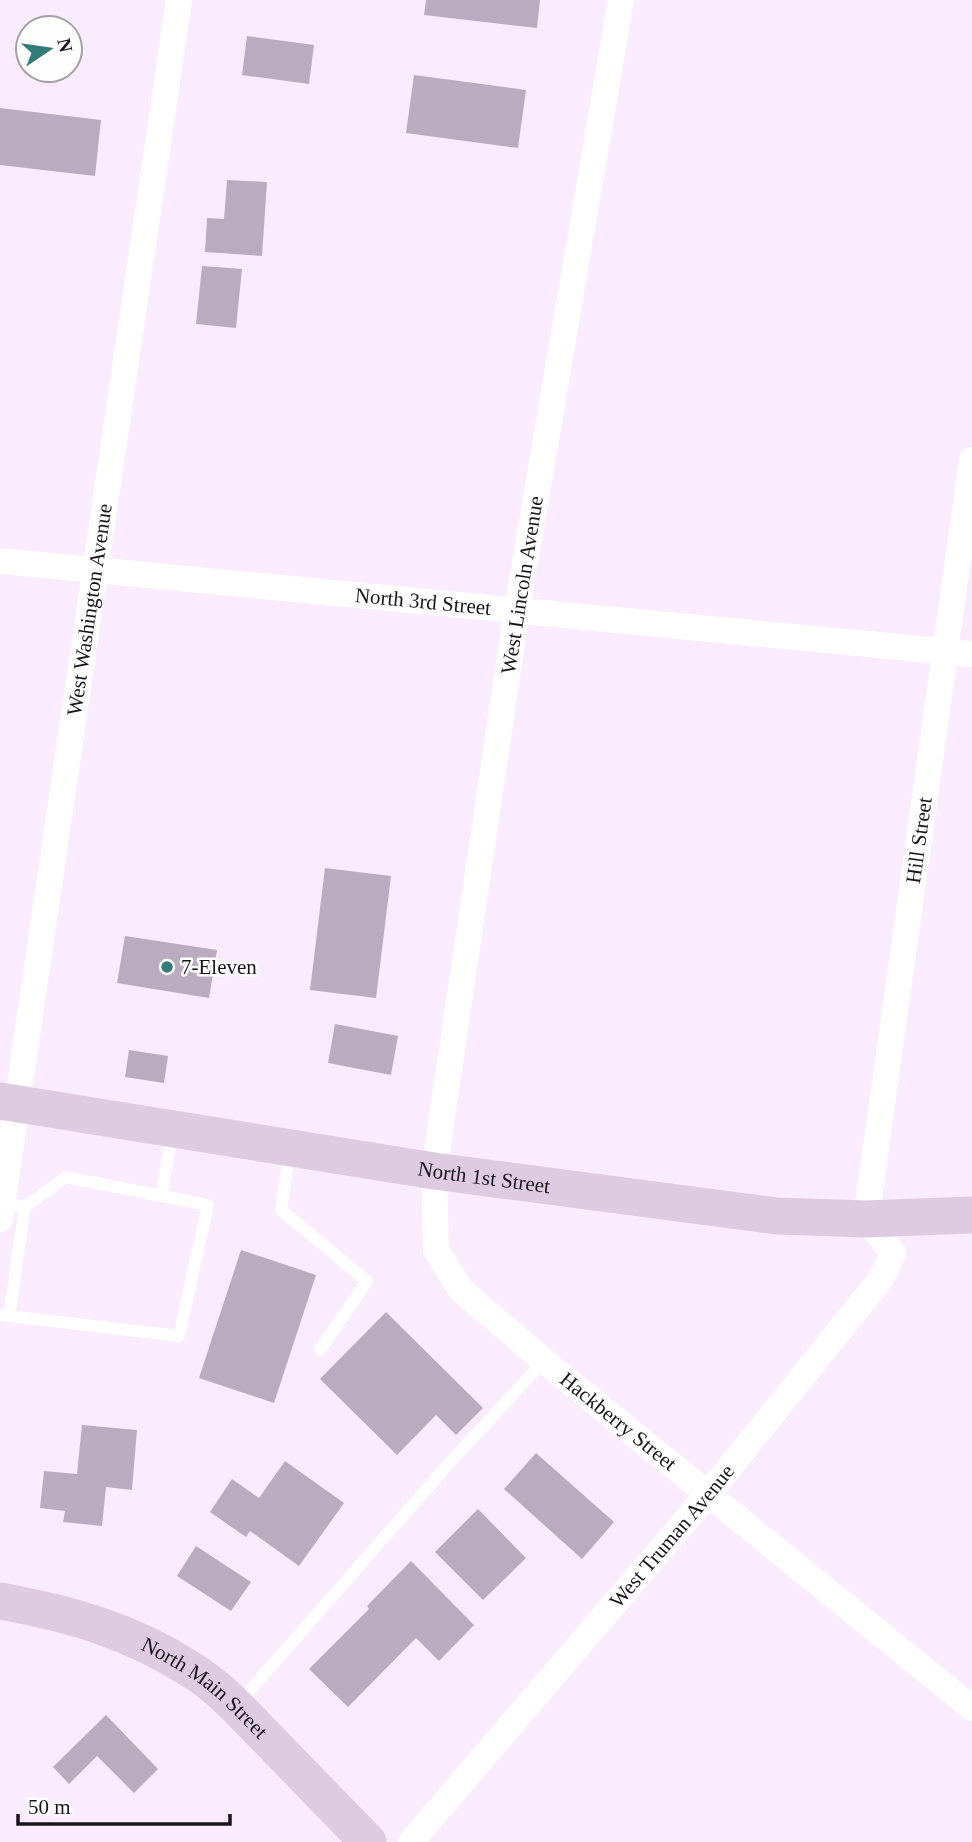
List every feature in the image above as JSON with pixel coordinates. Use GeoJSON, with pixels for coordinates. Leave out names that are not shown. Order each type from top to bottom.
{"type":"FeatureCollection","features":[{"type":"Feature","properties":{"kind":"main road","name":"North 1st Street"},"geometry":{"type":"LineString","coordinates":[[9,1103],[434,1171],[777,1216],[866,1219],[972,1215]]}},
{"type":"Feature","properties":{"kind":"main road","name":"North Main Street"},"geometry":{"type":"LineString","coordinates":[[0,1601],[58,1612],[110,1628],[196,1672],[236,1707],[368,1842]]}},
{"type":"Feature","properties":{"kind":"street","name":"West Washington Avenue"},"geometry":{"type":"LineString","coordinates":[[9,1209],[9,1103],[94,570],[180,0]]}},
{"type":"Feature","properties":{"kind":"street","name":"West Lincoln Avenue"},"geometry":{"type":"LineString","coordinates":[[434,1171],[517,609],[621,0]]}},
{"type":"Feature","properties":{"kind":"street","name":"Hill Street"},"geometry":{"type":"LineString","coordinates":[[866,1219],[972,460]]}},
{"type":"Feature","properties":{"kind":"street","name":"North 3rd Street"},"geometry":{"type":"LineString","coordinates":[[0,561],[972,654]]}},
{"type":"Feature","properties":{"kind":"street","name":"Hackberry Street"},"geometry":{"type":"LineString","coordinates":[[434,1171],[436,1250],[461,1290],[544,1361],[972,1708]]}},
{"type":"Feature","properties":{"kind":"street","name":"West Truman Avenue"},"geometry":{"type":"LineString","coordinates":[[411,1842],[709,1493],[881,1279],[893,1254],[866,1219]]}},
{"type":"Feature","properties":{"kind":"lane"},"geometry":{"type":"LineString","coordinates":[[161,1196],[174,1129]]}},
{"type":"Feature","properties":{"kind":"lane"},"geometry":{"type":"LineString","coordinates":[[290,1149],[281,1210],[367,1280],[320,1350]]}},
{"type":"Feature","properties":{"kind":"lane"},"geometry":{"type":"LineString","coordinates":[[66,1177],[161,1196],[208,1205],[179,1336],[5,1316],[9,1209],[66,1177]]}},
{"type":"Feature","properties":{"kind":"lane"},"geometry":{"type":"LineString","coordinates":[[236,1707],[453,1459],[544,1361]]}},
{"type":"Feature","properties":{"kind":"building"},"geometry":{"type":"Polygon","coordinates":[[[426,0],[540,0],[537,28],[424,15],[426,0]]]}},
{"type":"Feature","properties":{"kind":"building"},"geometry":{"type":"Polygon","coordinates":[[[247,36],[314,45],[309,84],[242,75],[247,36]]]}},
{"type":"Feature","properties":{"kind":"building"},"geometry":{"type":"Polygon","coordinates":[[[414,75],[526,90],[518,148],[406,133],[414,75]]]}},
{"type":"Feature","properties":{"kind":"building"},"geometry":{"type":"Polygon","coordinates":[[[0,108],[101,120],[95,176],[0,165],[0,108]]]}},
{"type":"Feature","properties":{"kind":"building"},"geometry":{"type":"Polygon","coordinates":[[[227,180],[267,182],[262,256],[205,252],[207,218],[224,219],[227,180]]]}},
{"type":"Feature","properties":{"kind":"building"},"geometry":{"type":"Polygon","coordinates":[[[202,266],[242,269],[236,328],[196,324],[202,266]]]}},
{"type":"Feature","properties":{"kind":"building"},"geometry":{"type":"Polygon","coordinates":[[[325,868],[391,876],[376,998],[310,990],[325,868]]]}},
{"type":"Feature","properties":{"kind":"building","name":"7-Eleven"},"geometry":{"type":"Polygon","coordinates":[[[125,936],[217,950],[209,998],[117,983],[125,936]]]}},
{"type":"Feature","properties":{"kind":"building"},"geometry":{"type":"Polygon","coordinates":[[[335,1024],[398,1036],[391,1075],[328,1063],[335,1024]]]}},
{"type":"Feature","properties":{"kind":"building"},"geometry":{"type":"Polygon","coordinates":[[[129,1050],[168,1056],[164,1083],[125,1077],[129,1050]]]}},
{"type":"Feature","properties":{"kind":"building"},"geometry":{"type":"Polygon","coordinates":[[[241,1250],[316,1275],[274,1403],[199,1378],[241,1250]]]}},
{"type":"Feature","properties":{"kind":"building"},"geometry":{"type":"Polygon","coordinates":[[[386,1312],[483,1408],[456,1435],[436,1415],[397,1455],[320,1379],[386,1312]]]}},
{"type":"Feature","properties":{"kind":"building"},"geometry":{"type":"Polygon","coordinates":[[[82,1425],[137,1430],[132,1490],[106,1487],[102,1526],[63,1522],[65,1511],[40,1508],[44,1471],[77,1474],[82,1425]]]}},
{"type":"Feature","properties":{"kind":"building"},"geometry":{"type":"Polygon","coordinates":[[[536,1453],[614,1522],[582,1559],[504,1489],[536,1453]]]}},
{"type":"Feature","properties":{"kind":"building"},"geometry":{"type":"Polygon","coordinates":[[[285,1461],[344,1503],[299,1566],[250,1531],[246,1537],[210,1512],[232,1479],[259,1498],[285,1461]]]}},
{"type":"Feature","properties":{"kind":"building"},"geometry":{"type":"Polygon","coordinates":[[[478,1509],[526,1558],[483,1600],[435,1552],[478,1509]]]}},
{"type":"Feature","properties":{"kind":"building"},"geometry":{"type":"Polygon","coordinates":[[[196,1546],[251,1582],[231,1611],[177,1576],[196,1546]]]}},
{"type":"Feature","properties":{"kind":"building"},"geometry":{"type":"Polygon","coordinates":[[[411,1561],[474,1625],[439,1661],[416,1638],[348,1707],[309,1669],[369,1609],[367,1606],[411,1561]]]}},
{"type":"Feature","properties":{"kind":"building"},"geometry":{"type":"Polygon","coordinates":[[[106,1715],[158,1769],[134,1793],[97,1756],[69,1784],[53,1767],[106,1715]]]}},
{"type":"Feature","properties":{"kind":"place","name":"7-Eleven"},"geometry":{"type":"Point","coordinates":[167,967]}}]}
